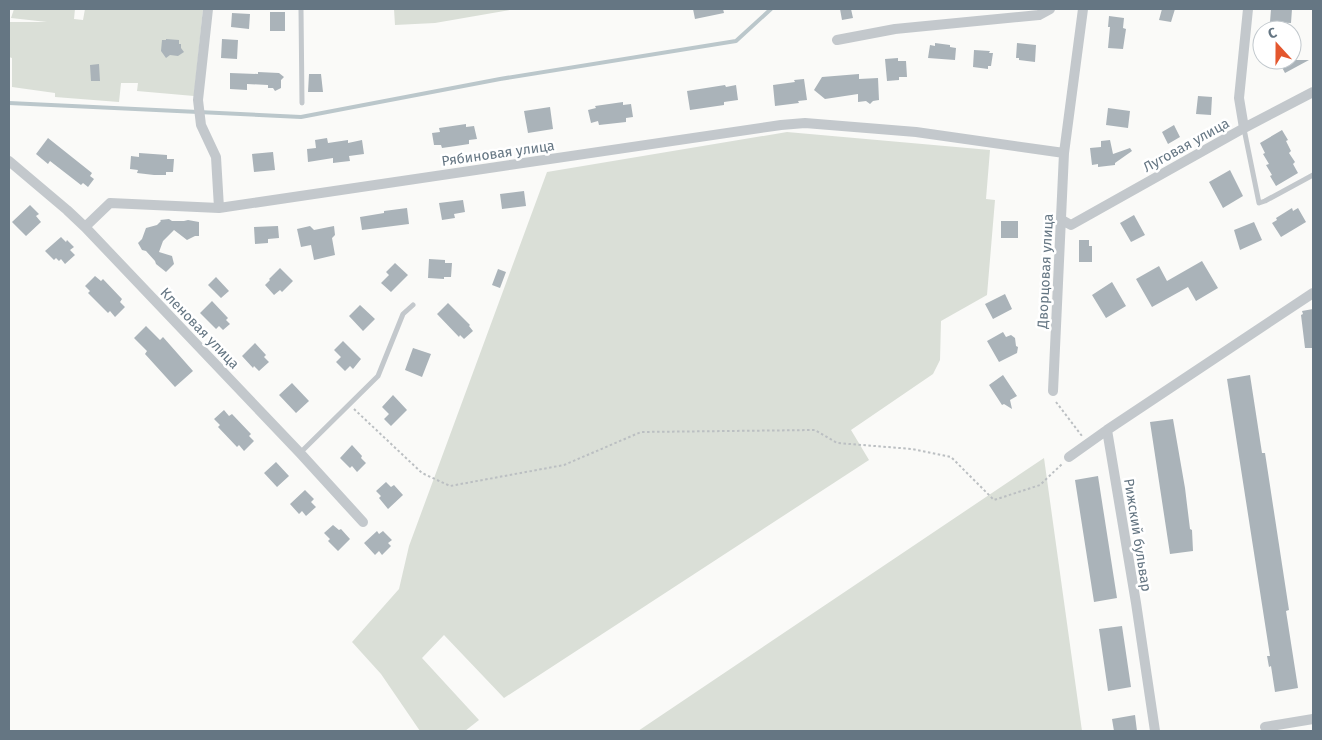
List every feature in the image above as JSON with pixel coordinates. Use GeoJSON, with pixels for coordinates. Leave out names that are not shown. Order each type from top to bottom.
{"type":"FeatureCollection","features":[{"type":"Feature","properties":{"kind":"street"},"geometry":{"type":"LineString","coordinates":[[208,9],[198,100],[201,125],[216,157],[219,208]]}},
{"type":"Feature","properties":{"kind":"street"},"geometry":{"type":"LineString","coordinates":[[837,40],[895,28],[1039,15],[1050,9]]}},
{"type":"Feature","properties":{"kind":"street","name":"Дворцовая улица"},"geometry":{"type":"LineString","coordinates":[[1053,391],[1064,153],[1083,9]]}},
{"type":"Feature","properties":{"kind":"street","name":"Луговая улица"},"geometry":{"type":"LineString","coordinates":[[1062,220],[1071,225],[1244,128],[1239,98],[1248,9]]}},
{"type":"Feature","properties":{"kind":"street"},"geometry":{"type":"LineString","coordinates":[[1244,128],[1313,92]]}},
{"type":"Feature","properties":{"kind":"street","name":"Рябиновая улица"},"geometry":{"type":"LineString","coordinates":[[85,227],[110,203],[219,208],[780,125],[805,123],[916,132],[1064,153]]}},
{"type":"Feature","properties":{"kind":"street","name":"Кленовая улица"},"geometry":{"type":"LineString","coordinates":[[9,161],[85,227],[363,522]]}},
{"type":"Feature","properties":{"kind":"street"},"geometry":{"type":"LineString","coordinates":[[1069,457],[1313,293]]}},
{"type":"Feature","properties":{"kind":"street","name":"Рижский бульвар"},"geometry":{"type":"LineString","coordinates":[[1107,430],[1137,611],[1154,731]]}},
{"type":"Feature","properties":{"kind":"street"},"geometry":{"type":"LineString","coordinates":[[1265,726],[1313,719]]}},
{"type":"Feature","properties":{"kind":"lane"},"geometry":{"type":"LineString","coordinates":[[301,9],[302,104]]}},
{"type":"Feature","properties":{"kind":"lane"},"geometry":{"type":"LineString","coordinates":[[1244,128],[1259,203],[1313,175]]}},
{"type":"Feature","properties":{"kind":"lane"},"geometry":{"type":"LineString","coordinates":[[300,453],[378,376],[402,314],[413,305]]}},
{"type":"Feature","properties":{"kind":"path"},"geometry":{"type":"LineString","coordinates":[[349,404],[422,473],[450,486],[564,465],[642,432],[815,430],[837,443],[912,449],[951,457],[994,500],[1040,485],[1069,457]]}},
{"type":"Feature","properties":{"kind":"shaded area"},"geometry":{"type":"Polygon","coordinates":[[[14,9],[75,9],[74,19],[83,20],[85,9],[203,9],[194,96],[137,91],[138,83],[121,83],[119,102],[55,97],[55,93],[12,87],[12,58],[9,57],[9,22],[47,22],[11,18],[14,9]]]}},
{"type":"Feature","properties":{"kind":"shaded area"},"geometry":{"type":"Polygon","coordinates":[[[394,9],[515,9],[435,23],[395,25],[394,9]]]}},
{"type":"Feature","properties":{"kind":"shaded area"},"geometry":{"type":"Polygon","coordinates":[[[787,132],[990,150],[986,199],[995,200],[987,295],[941,321],[940,360],[933,374],[851,430],[869,460],[504,698],[444,635],[422,658],[479,720],[465,731],[420,731],[381,674],[352,642],[399,589],[409,546],[547,172],[787,132]]]}},
{"type":"Feature","properties":{"kind":"shaded area"},"geometry":{"type":"Polygon","coordinates":[[[1044,458],[1082,731],[638,731],[1044,458]]]}},
{"type":"Feature","properties":{"kind":"building"},"geometry":{"type":"Polygon","coordinates":[[[693,9],[723,9],[724,13],[695,19],[693,9]]]}},
{"type":"Feature","properties":{"kind":"building"},"geometry":{"type":"Polygon","coordinates":[[[840,9],[851,9],[853,18],[842,20],[840,9]]]}},
{"type":"Feature","properties":{"kind":"building"},"geometry":{"type":"Polygon","coordinates":[[[1162,9],[1175,9],[1171,22],[1159,20],[1162,9]]]}},
{"type":"Feature","properties":{"kind":"building"},"geometry":{"type":"Polygon","coordinates":[[[1271,9],[1292,9],[1291,20],[1270,20],[1271,9]]]}},
{"type":"Feature","properties":{"kind":"building"},"geometry":{"type":"Polygon","coordinates":[[[270,12],[285,12],[285,31],[270,31],[270,12]]]}},
{"type":"Feature","properties":{"kind":"building"},"geometry":{"type":"Polygon","coordinates":[[[232,13],[250,14],[249,29],[231,27],[232,13]]]}},
{"type":"Feature","properties":{"kind":"building"},"geometry":{"type":"Polygon","coordinates":[[[1109,16],[1124,18],[1123,28],[1126,29],[1123,49],[1108,48],[1109,16]]]}},
{"type":"Feature","properties":{"kind":"building"},"geometry":{"type":"Polygon","coordinates":[[[222,39],[238,40],[237,59],[221,58],[222,39]]]}},
{"type":"Feature","properties":{"kind":"building"},"geometry":{"type":"Polygon","coordinates":[[[162,40],[179,40],[179,44],[181,44],[184,52],[178,56],[170,55],[166,58],[161,51],[162,40]]]}},
{"type":"Feature","properties":{"kind":"building"},"geometry":{"type":"Polygon","coordinates":[[[935,43],[950,45],[950,47],[956,48],[955,60],[928,58],[930,45],[935,46],[935,43]]]}},
{"type":"Feature","properties":{"kind":"building"},"geometry":{"type":"Polygon","coordinates":[[[1017,43],[1036,45],[1035,62],[1016,58],[1017,43]]]}},
{"type":"Feature","properties":{"kind":"building"},"geometry":{"type":"Polygon","coordinates":[[[974,50],[990,51],[989,53],[993,53],[991,66],[988,66],[988,69],[973,67],[974,50]]]}},
{"type":"Feature","properties":{"kind":"building"},"geometry":{"type":"Polygon","coordinates":[[[898,58],[898,61],[906,61],[907,77],[899,77],[899,80],[887,81],[885,59],[898,58]]]}},
{"type":"Feature","properties":{"kind":"building"},"geometry":{"type":"Polygon","coordinates":[[[99,64],[100,81],[91,81],[90,65],[99,64]]]}},
{"type":"Feature","properties":{"kind":"building"},"geometry":{"type":"Polygon","coordinates":[[[258,72],[279,73],[284,77],[281,80],[281,88],[275,91],[273,88],[268,88],[268,85],[247,84],[247,90],[230,89],[230,73],[258,74],[258,72]]]}},
{"type":"Feature","properties":{"kind":"building"},"geometry":{"type":"Polygon","coordinates":[[[309,74],[321,74],[323,92],[308,92],[309,74]]]}},
{"type":"Feature","properties":{"kind":"building"},"geometry":{"type":"Polygon","coordinates":[[[859,74],[859,79],[878,78],[879,100],[873,101],[870,104],[866,101],[858,102],[858,94],[825,99],[814,90],[822,77],[859,74]]]}},
{"type":"Feature","properties":{"kind":"building"},"geometry":{"type":"Polygon","coordinates":[[[804,79],[807,100],[775,106],[773,85],[804,79]]]}},
{"type":"Feature","properties":{"kind":"building"},"geometry":{"type":"Polygon","coordinates":[[[725,85],[726,87],[736,85],[738,100],[724,102],[724,105],[690,110],[687,91],[725,85]]]}},
{"type":"Feature","properties":{"kind":"building"},"geometry":{"type":"Polygon","coordinates":[[[1198,96],[1212,97],[1211,115],[1196,114],[1198,96]]]}},
{"type":"Feature","properties":{"kind":"building"},"geometry":{"type":"Polygon","coordinates":[[[623,102],[623,105],[631,104],[633,117],[626,118],[626,122],[599,125],[598,121],[591,123],[588,110],[596,108],[595,106],[623,102]]]}},
{"type":"Feature","properties":{"kind":"building"},"geometry":{"type":"Polygon","coordinates":[[[550,107],[553,129],[528,133],[524,111],[550,107]]]}},
{"type":"Feature","properties":{"kind":"building"},"geometry":{"type":"Polygon","coordinates":[[[1108,108],[1130,111],[1128,128],[1106,125],[1108,108]]]}},
{"type":"Feature","properties":{"kind":"building"},"geometry":{"type":"Polygon","coordinates":[[[466,124],[466,127],[474,126],[477,139],[469,140],[469,144],[442,148],[441,145],[434,145],[432,133],[440,132],[439,128],[466,124]]]}},
{"type":"Feature","properties":{"kind":"building"},"geometry":{"type":"Polygon","coordinates":[[[1174,125],[1180,137],[1168,144],[1162,132],[1174,125]]]}},
{"type":"Feature","properties":{"kind":"building"},"geometry":{"type":"Polygon","coordinates":[[[1282,130],[1288,140],[1286,141],[1291,151],[1289,153],[1295,162],[1293,164],[1298,173],[1276,186],[1270,176],[1272,175],[1266,165],[1269,164],[1263,154],[1265,153],[1260,143],[1282,130]]]}},
{"type":"Feature","properties":{"kind":"building"},"geometry":{"type":"Polygon","coordinates":[[[48,138],[92,173],[90,176],[94,179],[88,187],[83,183],[81,185],[50,161],[48,164],[36,154],[48,138]]]}},
{"type":"Feature","properties":{"kind":"building"},"geometry":{"type":"Polygon","coordinates":[[[327,138],[328,143],[348,140],[348,143],[362,140],[364,154],[349,156],[350,161],[333,163],[333,158],[308,162],[307,149],[316,148],[315,140],[327,138]]]}},
{"type":"Feature","properties":{"kind":"building"},"geometry":{"type":"Polygon","coordinates":[[[1110,140],[1113,154],[1130,148],[1132,151],[1115,163],[1115,165],[1098,167],[1098,164],[1092,165],[1090,148],[1101,147],[1101,141],[1110,140]]]}},
{"type":"Feature","properties":{"kind":"building"},"geometry":{"type":"Polygon","coordinates":[[[273,152],[275,170],[254,172],[252,154],[273,152]]]}},
{"type":"Feature","properties":{"kind":"building"},"geometry":{"type":"Polygon","coordinates":[[[139,153],[167,155],[167,159],[174,159],[173,172],[166,172],[166,175],[137,173],[138,170],[130,169],[131,156],[139,157],[139,153]]]}},
{"type":"Feature","properties":{"kind":"building"},"geometry":{"type":"Polygon","coordinates":[[[1230,170],[1243,196],[1223,208],[1209,182],[1230,170]]]}},
{"type":"Feature","properties":{"kind":"building"},"geometry":{"type":"Polygon","coordinates":[[[524,191],[526,206],[502,209],[500,194],[524,191]]]}},
{"type":"Feature","properties":{"kind":"building"},"geometry":{"type":"Polygon","coordinates":[[[463,200],[465,212],[454,214],[455,218],[442,220],[439,203],[463,200]]]}},
{"type":"Feature","properties":{"kind":"building"},"geometry":{"type":"Polygon","coordinates":[[[30,205],[39,214],[36,216],[41,222],[26,236],[12,222],[30,205]]]}},
{"type":"Feature","properties":{"kind":"building"},"geometry":{"type":"Polygon","coordinates":[[[407,208],[409,224],[362,230],[360,217],[407,208]]]}},
{"type":"Feature","properties":{"kind":"building"},"geometry":{"type":"Polygon","coordinates":[[[1292,208],[1293,211],[1298,208],[1306,222],[1281,237],[1272,223],[1277,220],[1276,218],[1292,208]]]}},
{"type":"Feature","properties":{"kind":"building"},"geometry":{"type":"Polygon","coordinates":[[[1134,215],[1145,235],[1131,242],[1120,223],[1134,215]]]}},
{"type":"Feature","properties":{"kind":"building"},"geometry":{"type":"Polygon","coordinates":[[[169,219],[172,221],[188,220],[199,222],[199,236],[187,240],[174,230],[163,241],[159,252],[172,256],[174,264],[166,272],[156,264],[146,251],[142,250],[138,243],[142,239],[146,228],[157,225],[160,220],[169,219]]]}},
{"type":"Feature","properties":{"kind":"building"},"geometry":{"type":"Polygon","coordinates":[[[1001,221],[1018,221],[1018,238],[1001,238],[1001,221]]]}},
{"type":"Feature","properties":{"kind":"building"},"geometry":{"type":"Polygon","coordinates":[[[1254,222],[1262,240],[1240,250],[1234,230],[1254,222]]]}},
{"type":"Feature","properties":{"kind":"building"},"geometry":{"type":"Polygon","coordinates":[[[278,226],[279,238],[268,239],[268,243],[255,244],[254,227],[278,226]]]}},
{"type":"Feature","properties":{"kind":"building"},"geometry":{"type":"Polygon","coordinates":[[[310,226],[314,230],[334,226],[335,235],[332,238],[335,255],[314,260],[311,245],[301,247],[297,229],[310,226]]]}},
{"type":"Feature","properties":{"kind":"building"},"geometry":{"type":"Polygon","coordinates":[[[61,237],[74,247],[70,250],[75,255],[65,264],[61,259],[59,261],[56,258],[54,260],[45,251],[61,237]]]}},
{"type":"Feature","properties":{"kind":"building"},"geometry":{"type":"Polygon","coordinates":[[[1079,240],[1089,240],[1089,246],[1092,246],[1092,262],[1079,262],[1079,240]]]}},
{"type":"Feature","properties":{"kind":"building"},"geometry":{"type":"Polygon","coordinates":[[[429,259],[445,260],[445,263],[452,263],[451,277],[444,277],[444,279],[428,278],[429,259]]]}},
{"type":"Feature","properties":{"kind":"building"},"geometry":{"type":"Polygon","coordinates":[[[1202,261],[1218,288],[1196,301],[1188,287],[1152,307],[1136,279],[1159,266],[1167,281],[1202,261]]]}},
{"type":"Feature","properties":{"kind":"building"},"geometry":{"type":"Polygon","coordinates":[[[395,263],[408,275],[391,292],[381,283],[389,275],[386,272],[395,263]]]}},
{"type":"Feature","properties":{"kind":"building"},"geometry":{"type":"Polygon","coordinates":[[[280,268],[293,281],[282,292],[280,290],[274,295],[265,285],[280,268]]]}},
{"type":"Feature","properties":{"kind":"building"},"geometry":{"type":"Polygon","coordinates":[[[498,269],[506,272],[500,288],[492,285],[498,269]]]}},
{"type":"Feature","properties":{"kind":"building"},"geometry":{"type":"Polygon","coordinates":[[[95,276],[101,281],[103,279],[122,299],[120,302],[125,307],[115,317],[110,311],[108,313],[88,293],[90,291],[85,286],[95,276]]]}},
{"type":"Feature","properties":{"kind":"building"},"geometry":{"type":"Polygon","coordinates":[[[216,277],[229,291],[221,298],[208,285],[216,277]]]}},
{"type":"Feature","properties":{"kind":"building"},"geometry":{"type":"Polygon","coordinates":[[[1112,282],[1126,306],[1106,318],[1092,295],[1112,282]]]}},
{"type":"Feature","properties":{"kind":"building"},"geometry":{"type":"Polygon","coordinates":[[[1005,294],[1012,309],[993,319],[985,304],[1005,294]]]}},
{"type":"Feature","properties":{"kind":"building"},"geometry":{"type":"Polygon","coordinates":[[[212,301],[228,318],[226,320],[230,324],[223,330],[219,326],[216,329],[200,313],[212,301]]]}},
{"type":"Feature","properties":{"kind":"building"},"geometry":{"type":"Polygon","coordinates":[[[448,303],[470,325],[473,331],[464,339],[460,335],[459,337],[437,314],[448,303]]]}},
{"type":"Feature","properties":{"kind":"building"},"geometry":{"type":"Polygon","coordinates":[[[360,305],[375,319],[363,331],[349,316],[360,305]]]}},
{"type":"Feature","properties":{"kind":"building"},"geometry":{"type":"Polygon","coordinates":[[[1313,309],[1313,348],[1305,348],[1301,315],[1303,314],[1302,311],[1313,309]]]}},
{"type":"Feature","properties":{"kind":"building"},"geometry":{"type":"Polygon","coordinates":[[[146,326],[160,340],[163,337],[193,371],[175,387],[145,354],[147,351],[134,338],[146,326]]]}},
{"type":"Feature","properties":{"kind":"building"},"geometry":{"type":"Polygon","coordinates":[[[1003,332],[1006,337],[1011,335],[1015,338],[1016,346],[1018,347],[1017,353],[999,362],[987,341],[1003,332]]]}},
{"type":"Feature","properties":{"kind":"building"},"geometry":{"type":"Polygon","coordinates":[[[343,341],[361,359],[353,369],[350,366],[345,371],[336,362],[341,357],[334,350],[343,341]]]}},
{"type":"Feature","properties":{"kind":"building"},"geometry":{"type":"Polygon","coordinates":[[[255,343],[266,355],[264,357],[269,362],[259,371],[254,366],[253,368],[242,356],[255,343]]]}},
{"type":"Feature","properties":{"kind":"building"},"geometry":{"type":"Polygon","coordinates":[[[413,348],[431,354],[422,377],[405,370],[413,348]]]}},
{"type":"Feature","properties":{"kind":"building"},"geometry":{"type":"Polygon","coordinates":[[[1003,375],[1017,396],[1010,400],[1012,409],[1004,404],[1002,405],[989,385],[1003,375]]]}},
{"type":"Feature","properties":{"kind":"building"},"geometry":{"type":"Polygon","coordinates":[[[1250,375],[1262,453],[1265,453],[1289,610],[1286,611],[1298,688],[1275,692],[1271,666],[1269,667],[1267,656],[1270,656],[1227,379],[1250,375]]]}},
{"type":"Feature","properties":{"kind":"building"},"geometry":{"type":"Polygon","coordinates":[[[292,383],[309,401],[296,413],[279,395],[292,383]]]}},
{"type":"Feature","properties":{"kind":"building"},"geometry":{"type":"Polygon","coordinates":[[[393,395],[407,410],[391,426],[384,419],[389,414],[382,407],[393,395]]]}},
{"type":"Feature","properties":{"kind":"building"},"geometry":{"type":"Polygon","coordinates":[[[224,410],[229,416],[232,414],[251,434],[249,436],[254,441],[244,451],[239,445],[237,447],[218,427],[220,425],[214,419],[224,410]]]}},
{"type":"Feature","properties":{"kind":"building"},"geometry":{"type":"Polygon","coordinates":[[[1173,419],[1190,529],[1192,530],[1193,551],[1170,554],[1150,422],[1173,419]]]}},
{"type":"Feature","properties":{"kind":"building"},"geometry":{"type":"Polygon","coordinates":[[[352,445],[366,463],[357,472],[340,458],[352,445]]]}},
{"type":"Feature","properties":{"kind":"building"},"geometry":{"type":"Polygon","coordinates":[[[276,462],[289,476],[277,487],[264,473],[276,462]]]}},
{"type":"Feature","properties":{"kind":"building"},"geometry":{"type":"Polygon","coordinates":[[[1098,476],[1117,598],[1094,602],[1075,480],[1098,476]]]}},
{"type":"Feature","properties":{"kind":"building"},"geometry":{"type":"Polygon","coordinates":[[[386,482],[391,487],[394,485],[403,495],[388,509],[376,491],[386,482]]]}},
{"type":"Feature","properties":{"kind":"building"},"geometry":{"type":"Polygon","coordinates":[[[305,490],[314,499],[311,502],[316,507],[306,516],[302,511],[299,514],[290,504],[305,490]]]}},
{"type":"Feature","properties":{"kind":"building"},"geometry":{"type":"Polygon","coordinates":[[[333,525],[339,530],[341,529],[350,539],[338,551],[328,541],[330,539],[324,533],[333,525]]]}},
{"type":"Feature","properties":{"kind":"building"},"geometry":{"type":"Polygon","coordinates":[[[377,531],[379,534],[383,531],[392,540],[388,543],[391,546],[382,555],[379,551],[375,555],[364,543],[377,531]]]}},
{"type":"Feature","properties":{"kind":"building"},"geometry":{"type":"Polygon","coordinates":[[[1122,626],[1131,687],[1108,691],[1099,629],[1122,626]]]}},
{"type":"Feature","properties":{"kind":"building"},"geometry":{"type":"Polygon","coordinates":[[[1135,715],[1137,731],[1114,731],[1112,719],[1135,715]]]}},
{"type":"Feature","properties":{"kind":"waterway"},"geometry":{"type":"LineString","coordinates":[[9,103],[301,117],[500,79],[736,41],[771,9]]}}]}
